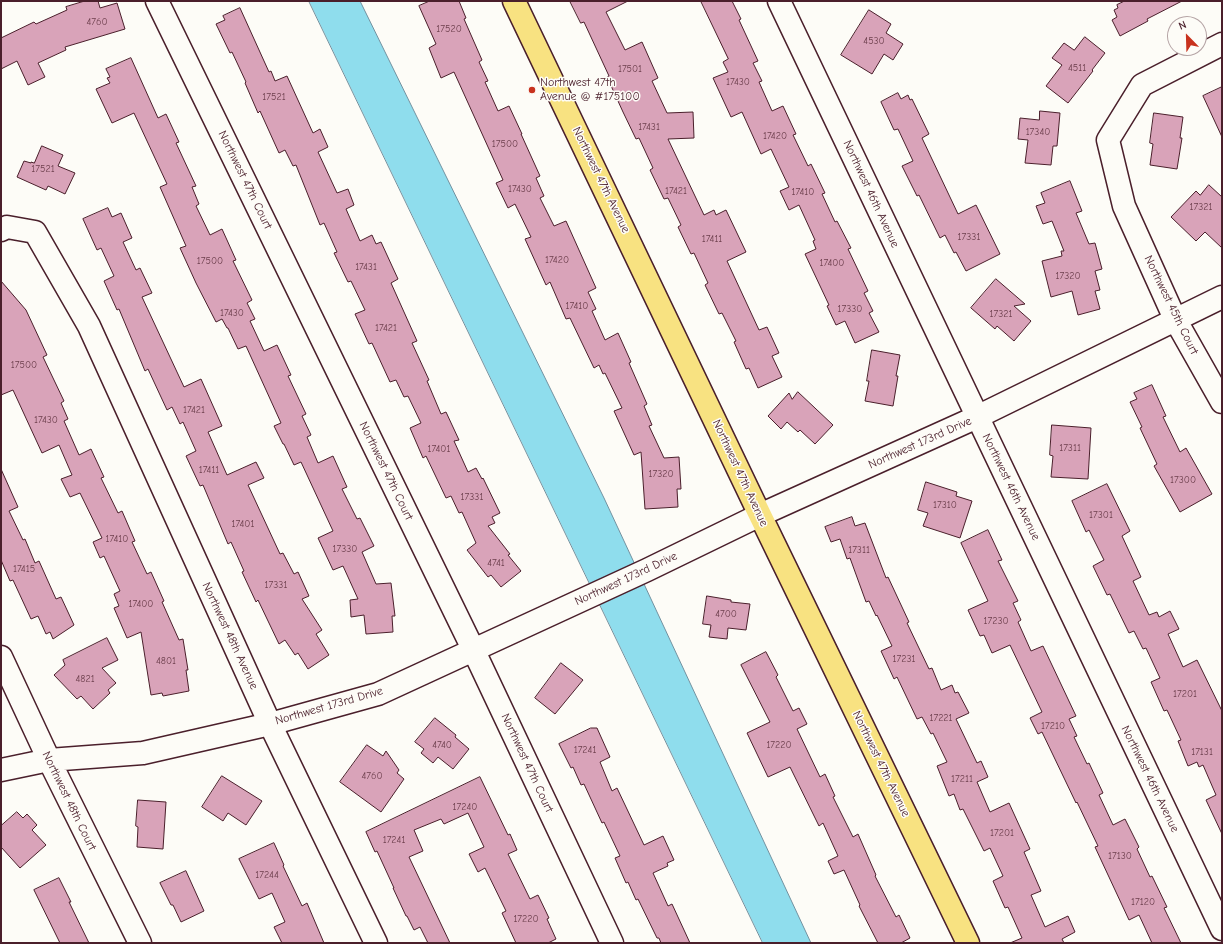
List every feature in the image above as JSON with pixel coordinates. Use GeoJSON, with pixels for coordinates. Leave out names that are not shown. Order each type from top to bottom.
{"type":"FeatureCollection","features":[{"type":"Feature","properties":{"kind":"main road","name":"Northwest 47th Avenue"},"geometry":{"type":"LineString","coordinates":[[514,1],[760,515],[968,943]]}},
{"type":"Feature","properties":{"kind":"street","name":"Northwest 47th Court"},"geometry":{"type":"LineString","coordinates":[[157,1],[473,649],[612,943]]}},
{"type":"Feature","properties":{"kind":"street","name":"Northwest 46th Avenue"},"geometry":{"type":"LineString","coordinates":[[785,3],[977,417],[1222,929]]}},
{"type":"Feature","properties":{"kind":"street","name":"Northwest 45th Court"},"geometry":{"type":"LineString","coordinates":[[1222,44],[1142,85],[1108,140],[1124,206],[1175,319],[1222,402]]}},
{"type":"Feature","properties":{"kind":"street","name":"Northwest 48th Avenue"},"geometry":{"type":"LineString","coordinates":[[1,230],[7,227],[35,232],[89,326],[270,724],[376,943]]}},
{"type":"Feature","properties":{"kind":"street","name":"Northwest 173rd Drive"},"geometry":{"type":"LineString","coordinates":[[1,770],[49,760],[143,753],[270,724],[378,694],[647,570],[760,515],[977,417],[1222,297]]}},
{"type":"Feature","properties":{"kind":"street","name":"Northwest 48th Court"},"geometry":{"type":"LineString","coordinates":[[1,657],[49,760],[140,943]]}},
{"type":"Feature","properties":{"kind":"water"},"geometry":{"type":"Polygon","coordinates":[[[309,1],[360,1],[604,498],[811,943],[763,943],[309,1]]]}},
{"type":"Feature","properties":{"kind":"building"},"geometry":{"type":"Polygon","coordinates":[[[85,1],[98,1],[100,8],[117,3],[125,29],[65,47],[66,50],[38,63],[45,77],[28,85],[17,61],[1,69],[1,38],[34,22],[36,24],[67,10],[66,7],[85,1]]]}},
{"type":"Feature","properties":{"kind":"building"},"geometry":{"type":"Polygon","coordinates":[[[430,1],[459,1],[466,18],[464,19],[482,60],[479,62],[488,81],[485,82],[498,111],[509,106],[540,176],[536,178],[544,196],[540,198],[554,226],[566,221],[596,288],[588,292],[596,309],[592,311],[605,340],[618,333],[647,404],[644,406],[652,425],[649,426],[664,458],[679,457],[681,489],[677,489],[678,507],[645,509],[641,452],[634,455],[614,411],[622,408],[605,373],[603,374],[599,365],[594,368],[570,318],[566,319],[550,282],[546,285],[525,239],[531,237],[515,204],[508,208],[496,183],[503,180],[454,72],[441,78],[429,48],[436,44],[419,6],[430,1]]]}},
{"type":"Feature","properties":{"kind":"building"},"geometry":{"type":"Polygon","coordinates":[[[570,1],[628,1],[606,12],[625,50],[642,42],[658,78],[652,81],[667,113],[693,112],[694,138],[668,139],[704,215],[714,210],[716,215],[726,210],[746,252],[727,261],[759,330],[767,327],[779,353],[772,356],[782,377],[758,388],[749,368],[746,369],[734,342],[736,341],[722,313],[719,314],[705,285],[708,283],[694,253],[691,254],[678,227],[681,225],[668,198],[664,199],[650,170],[653,168],[639,138],[636,139],[623,112],[607,77],[609,76],[584,22],[581,23],[570,1]]]}},
{"type":"Feature","properties":{"kind":"building"},"geometry":{"type":"Polygon","coordinates":[[[701,1],[732,1],[758,61],[753,63],[762,81],[759,82],[772,111],[783,106],[796,134],[793,135],[808,166],[811,164],[825,193],[822,194],[835,222],[837,221],[851,248],[848,249],[868,291],[864,293],[873,311],[869,313],[879,332],[855,343],[845,321],[836,325],[827,306],[829,305],[805,254],[816,249],[813,241],[815,240],[799,205],[789,210],[780,191],[789,187],[771,149],[761,154],[742,112],[731,117],[713,78],[728,72],[723,62],[728,59],[701,1]]]}},
{"type":"Feature","properties":{"kind":"building"},"geometry":{"type":"Polygon","coordinates":[[[1125,1],[1182,1],[1147,19],[1148,21],[1120,36],[1112,20],[1117,17],[1114,10],[1118,8],[1117,5],[1125,1]]]}},
{"type":"Feature","properties":{"kind":"building"},"geometry":{"type":"Polygon","coordinates":[[[240,8],[269,72],[271,71],[275,81],[287,76],[313,133],[320,129],[328,147],[318,152],[337,193],[348,189],[354,205],[346,209],[360,241],[372,235],[376,244],[381,242],[398,279],[391,283],[417,341],[412,343],[429,380],[427,381],[441,414],[446,412],[459,440],[454,441],[468,472],[476,468],[482,479],[483,478],[500,513],[492,517],[495,523],[488,526],[521,571],[501,587],[491,575],[488,577],[467,550],[476,543],[462,512],[459,513],[451,496],[446,498],[426,456],[423,458],[410,428],[421,423],[408,396],[404,397],[396,380],[390,382],[372,343],[369,344],[355,314],[365,310],[351,281],[348,282],[334,253],[337,252],[324,223],[320,225],[296,165],[293,166],[285,150],[279,153],[260,111],[258,113],[232,52],[230,53],[216,24],[225,20],[223,16],[240,8]]]}},
{"type":"Feature","properties":{"kind":"building"},"geometry":{"type":"Polygon","coordinates":[[[869,10],[891,24],[886,33],[903,44],[893,60],[884,54],[872,74],[841,55],[869,10]]]}},
{"type":"Feature","properties":{"kind":"building"},"geometry":{"type":"Polygon","coordinates":[[[1085,37],[1105,53],[1068,103],[1046,86],[1062,65],[1052,58],[1064,43],[1074,50],[1085,37]]]}},
{"type":"Feature","properties":{"kind":"building"},"geometry":{"type":"Polygon","coordinates":[[[131,58],[158,118],[166,114],[179,142],[176,143],[196,186],[192,187],[199,204],[196,206],[210,235],[222,229],[236,260],[233,261],[252,300],[247,303],[255,319],[250,321],[264,351],[277,345],[291,375],[288,376],[306,414],[302,416],[311,435],[307,437],[318,463],[333,456],[347,487],[342,489],[357,519],[360,518],[374,546],[362,552],[376,584],[391,583],[395,616],[392,616],[393,632],[366,634],[364,615],[351,617],[350,600],[358,599],[343,566],[333,570],[318,538],[333,531],[301,462],[294,465],[274,426],[281,423],[246,346],[238,349],[222,319],[216,322],[196,283],[180,248],[186,246],[160,187],[167,184],[134,113],[112,123],[96,89],[110,83],[107,78],[110,77],[106,69],[131,58]]]}},
{"type":"Feature","properties":{"kind":"building"},"geometry":{"type":"Polygon","coordinates":[[[1222,87],[1222,137],[1203,96],[1222,87]]]}},
{"type":"Feature","properties":{"kind":"building"},"geometry":{"type":"Polygon","coordinates":[[[898,93],[901,99],[908,95],[910,100],[912,99],[929,134],[922,138],[958,214],[976,205],[1000,254],[966,271],[956,252],[954,253],[945,235],[940,238],[919,195],[917,196],[902,166],[913,161],[898,129],[894,130],[881,102],[898,93]]]}},
{"type":"Feature","properties":{"kind":"building"},"geometry":{"type":"Polygon","coordinates":[[[1040,111],[1060,113],[1057,146],[1053,146],[1051,165],[1025,163],[1028,140],[1018,139],[1020,118],[1039,120],[1040,111]]]}},
{"type":"Feature","properties":{"kind":"building"},"geometry":{"type":"Polygon","coordinates":[[[1154,113],[1183,117],[1180,138],[1182,138],[1177,169],[1150,165],[1153,144],[1150,143],[1154,113]]]}},
{"type":"Feature","properties":{"kind":"building"},"geometry":{"type":"Polygon","coordinates":[[[42,146],[63,155],[58,166],[75,173],[65,194],[48,186],[46,190],[17,177],[24,161],[34,163],[42,146]]]}},
{"type":"Feature","properties":{"kind":"building"},"geometry":{"type":"Polygon","coordinates":[[[1070,181],[1082,211],[1076,213],[1089,244],[1095,243],[1102,269],[1095,271],[1100,290],[1095,291],[1100,309],[1078,315],[1072,291],[1051,297],[1042,261],[1062,256],[1061,251],[1064,251],[1052,221],[1043,224],[1036,206],[1045,203],[1041,193],[1070,181]]]}},
{"type":"Feature","properties":{"kind":"building"},"geometry":{"type":"Polygon","coordinates":[[[1209,185],[1222,197],[1222,248],[1205,232],[1196,241],[1171,217],[1196,191],[1200,195],[1209,185]]]}},
{"type":"Feature","properties":{"kind":"building"},"geometry":{"type":"Polygon","coordinates":[[[108,208],[112,217],[121,213],[132,238],[123,242],[136,270],[140,268],[152,293],[142,297],[184,387],[201,379],[222,426],[208,432],[227,475],[256,462],[264,478],[248,485],[280,554],[283,553],[294,574],[298,572],[309,596],[302,599],[322,630],[316,634],[329,655],[308,669],[298,653],[295,655],[285,640],[279,644],[258,600],[256,602],[242,572],[244,571],[231,542],[228,544],[203,485],[200,486],[186,456],[196,451],[183,422],[180,424],[172,407],[167,410],[148,369],[145,371],[119,309],[117,310],[104,281],[114,276],[101,248],[97,250],[83,219],[108,208]]]}},
{"type":"Feature","properties":{"kind":"building"},"geometry":{"type":"Polygon","coordinates":[[[996,279],[1025,304],[1014,306],[1031,321],[1014,341],[997,326],[995,329],[971,308],[996,279]]]}},
{"type":"Feature","properties":{"kind":"building"},"geometry":{"type":"Polygon","coordinates":[[[1,281],[26,310],[47,355],[43,357],[64,401],[61,403],[68,419],[64,421],[79,455],[91,449],[104,477],[101,478],[118,513],[122,511],[135,541],[132,542],[147,574],[151,572],[164,601],[162,602],[179,640],[183,639],[188,670],[186,670],[189,691],[163,696],[162,693],[151,695],[141,632],[127,638],[114,608],[119,606],[114,594],[120,591],[104,556],[100,558],[93,542],[102,538],[80,493],[70,497],[61,479],[72,475],[59,445],[42,453],[13,390],[1,395],[1,281]]]}},
{"type":"Feature","properties":{"kind":"building"},"geometry":{"type":"Polygon","coordinates":[[[872,350],[900,355],[893,406],[865,401],[869,381],[867,381],[872,350]]]}},
{"type":"Feature","properties":{"kind":"building"},"geometry":{"type":"Polygon","coordinates":[[[1152,385],[1166,416],[1163,417],[1180,452],[1186,448],[1212,494],[1180,512],[1154,466],[1157,464],[1140,428],[1142,427],[1130,402],[1137,399],[1134,393],[1152,385]]]}},
{"type":"Feature","properties":{"kind":"building"},"geometry":{"type":"Polygon","coordinates":[[[798,392],[833,425],[815,444],[800,430],[798,432],[787,422],[781,429],[768,416],[789,393],[792,399],[798,392]]]}},
{"type":"Feature","properties":{"kind":"building"},"geometry":{"type":"Polygon","coordinates":[[[1052,425],[1091,428],[1088,479],[1051,477],[1053,456],[1050,455],[1052,425]]]}},
{"type":"Feature","properties":{"kind":"building"},"geometry":{"type":"Polygon","coordinates":[[[1,469],[18,507],[9,511],[23,540],[25,539],[35,563],[39,561],[56,599],[61,597],[74,625],[53,639],[50,632],[46,634],[38,616],[31,619],[13,580],[10,581],[1,560],[1,469]]]}},
{"type":"Feature","properties":{"kind":"building"},"geometry":{"type":"Polygon","coordinates":[[[926,482],[957,492],[956,496],[972,501],[960,538],[923,526],[928,513],[918,510],[926,482]]]}},
{"type":"Feature","properties":{"kind":"building"},"geometry":{"type":"Polygon","coordinates":[[[1107,484],[1130,531],[1122,536],[1141,577],[1133,581],[1149,615],[1157,612],[1159,617],[1170,611],[1179,629],[1168,634],[1183,667],[1197,660],[1222,711],[1222,834],[1206,800],[1216,795],[1203,765],[1199,767],[1197,762],[1188,766],[1178,741],[1181,740],[1167,710],[1164,711],[1151,682],[1160,678],[1146,648],[1143,649],[1134,631],[1129,633],[1110,594],[1107,595],[1093,566],[1104,560],[1089,530],[1086,532],[1072,501],[1107,484]]]}},
{"type":"Feature","properties":{"kind":"building"},"geometry":{"type":"Polygon","coordinates":[[[852,517],[855,526],[865,523],[886,578],[888,577],[909,622],[907,623],[929,669],[932,668],[941,690],[952,685],[955,693],[958,692],[969,713],[956,719],[977,763],[981,761],[988,777],[977,782],[990,812],[1009,803],[1030,849],[1024,852],[1041,891],[1031,895],[1045,927],[1068,916],[1075,932],[1062,939],[1064,943],[1010,943],[1022,938],[1008,907],[1005,908],[993,881],[1003,876],[990,848],[984,851],[963,809],[960,810],[954,794],[949,796],[937,766],[947,762],[933,733],[931,734],[922,717],[917,719],[897,677],[894,679],[881,651],[892,646],[869,601],[866,602],[850,558],[847,559],[840,539],[831,542],[825,527],[852,517]]]}},
{"type":"Feature","properties":{"kind":"building"},"geometry":{"type":"Polygon","coordinates":[[[988,530],[1002,560],[998,561],[1018,601],[1013,603],[1021,620],[1018,622],[1031,651],[1043,646],[1076,716],[1069,719],[1077,736],[1074,737],[1087,764],[1089,763],[1103,793],[1099,795],[1113,825],[1125,819],[1139,847],[1137,849],[1150,877],[1152,876],[1167,907],[1164,908],[1181,943],[1152,943],[1139,915],[1129,920],[1095,847],[1098,846],[1077,802],[1076,803],[1042,732],[1038,734],[1030,718],[1042,712],[1010,645],[992,653],[984,635],[980,636],[968,610],[988,601],[961,543],[988,530]]]}},
{"type":"Feature","properties":{"kind":"building"},"geometry":{"type":"Polygon","coordinates":[[[707,596],[731,600],[731,602],[750,604],[746,630],[728,628],[727,639],[709,637],[711,625],[703,624],[707,596]]]}},
{"type":"Feature","properties":{"kind":"building"},"geometry":{"type":"Polygon","coordinates":[[[107,638],[118,660],[102,668],[116,683],[108,690],[110,693],[93,709],[81,696],[77,699],[54,675],[65,665],[63,660],[107,638]]]}},
{"type":"Feature","properties":{"kind":"building"},"geometry":{"type":"Polygon","coordinates":[[[766,652],[778,675],[776,677],[793,711],[799,708],[807,724],[797,729],[820,777],[825,774],[835,796],[833,797],[853,837],[858,834],[876,875],[875,876],[896,917],[899,915],[910,938],[901,943],[878,943],[859,906],[860,905],[844,870],[834,874],[828,861],[838,856],[823,823],[819,826],[790,767],[768,777],[747,733],[770,722],[741,665],[766,652]]]}},
{"type":"Feature","properties":{"kind":"building"},"geometry":{"type":"Polygon","coordinates":[[[561,663],[583,680],[555,714],[535,698],[561,663]]]}},
{"type":"Feature","properties":{"kind":"building"},"geometry":{"type":"Polygon","coordinates":[[[435,718],[456,735],[455,737],[469,749],[453,769],[438,757],[433,763],[421,753],[424,749],[415,742],[435,718]]]}},
{"type":"Feature","properties":{"kind":"building"},"geometry":{"type":"Polygon","coordinates":[[[591,728],[597,728],[610,757],[600,762],[612,791],[617,788],[644,845],[663,836],[674,860],[667,863],[668,866],[653,873],[668,906],[672,904],[690,943],[661,943],[659,938],[657,938],[638,899],[636,900],[628,882],[626,883],[615,858],[620,856],[604,822],[602,823],[584,784],[581,785],[573,767],[571,768],[559,744],[591,728]]]}},
{"type":"Feature","properties":{"kind":"building"},"geometry":{"type":"Polygon","coordinates":[[[367,745],[383,756],[386,751],[399,770],[397,773],[404,779],[381,812],[340,782],[367,745]]]}},
{"type":"Feature","properties":{"kind":"building"},"geometry":{"type":"Polygon","coordinates":[[[222,776],[262,801],[246,825],[228,813],[223,821],[202,807],[222,776]]]}},
{"type":"Feature","properties":{"kind":"building"},"geometry":{"type":"Polygon","coordinates":[[[480,777],[508,835],[510,834],[517,850],[508,854],[530,899],[538,895],[549,918],[547,919],[556,939],[548,943],[516,943],[502,913],[506,911],[485,868],[478,872],[469,854],[484,847],[468,813],[444,824],[441,819],[414,830],[423,851],[409,857],[450,943],[428,943],[420,927],[414,930],[406,916],[377,851],[375,852],[366,832],[480,777]]]}},
{"type":"Feature","properties":{"kind":"building"},"geometry":{"type":"Polygon","coordinates":[[[138,800],[166,802],[163,849],[137,847],[138,827],[136,826],[138,800]]]}},
{"type":"Feature","properties":{"kind":"building"},"geometry":{"type":"Polygon","coordinates":[[[17,812],[23,818],[27,814],[37,825],[32,830],[46,845],[20,868],[1,847],[1,826],[17,812]]]}},
{"type":"Feature","properties":{"kind":"building"},"geometry":{"type":"Polygon","coordinates":[[[274,843],[302,906],[307,903],[324,943],[282,943],[274,927],[285,922],[272,893],[259,899],[239,859],[274,843]]]}},
{"type":"Feature","properties":{"kind":"building"},"geometry":{"type":"Polygon","coordinates":[[[186,871],[204,911],[181,922],[160,883],[186,871]]]}},
{"type":"Feature","properties":{"kind":"building"},"geometry":{"type":"Polygon","coordinates":[[[59,878],[89,943],[60,943],[34,890],[59,878]]]}},
{"type":"Feature","properties":{"kind":"place","name":"Northwest 47th Avenue @ #175100"},"geometry":{"type":"Point","coordinates":[532,90]}}]}
